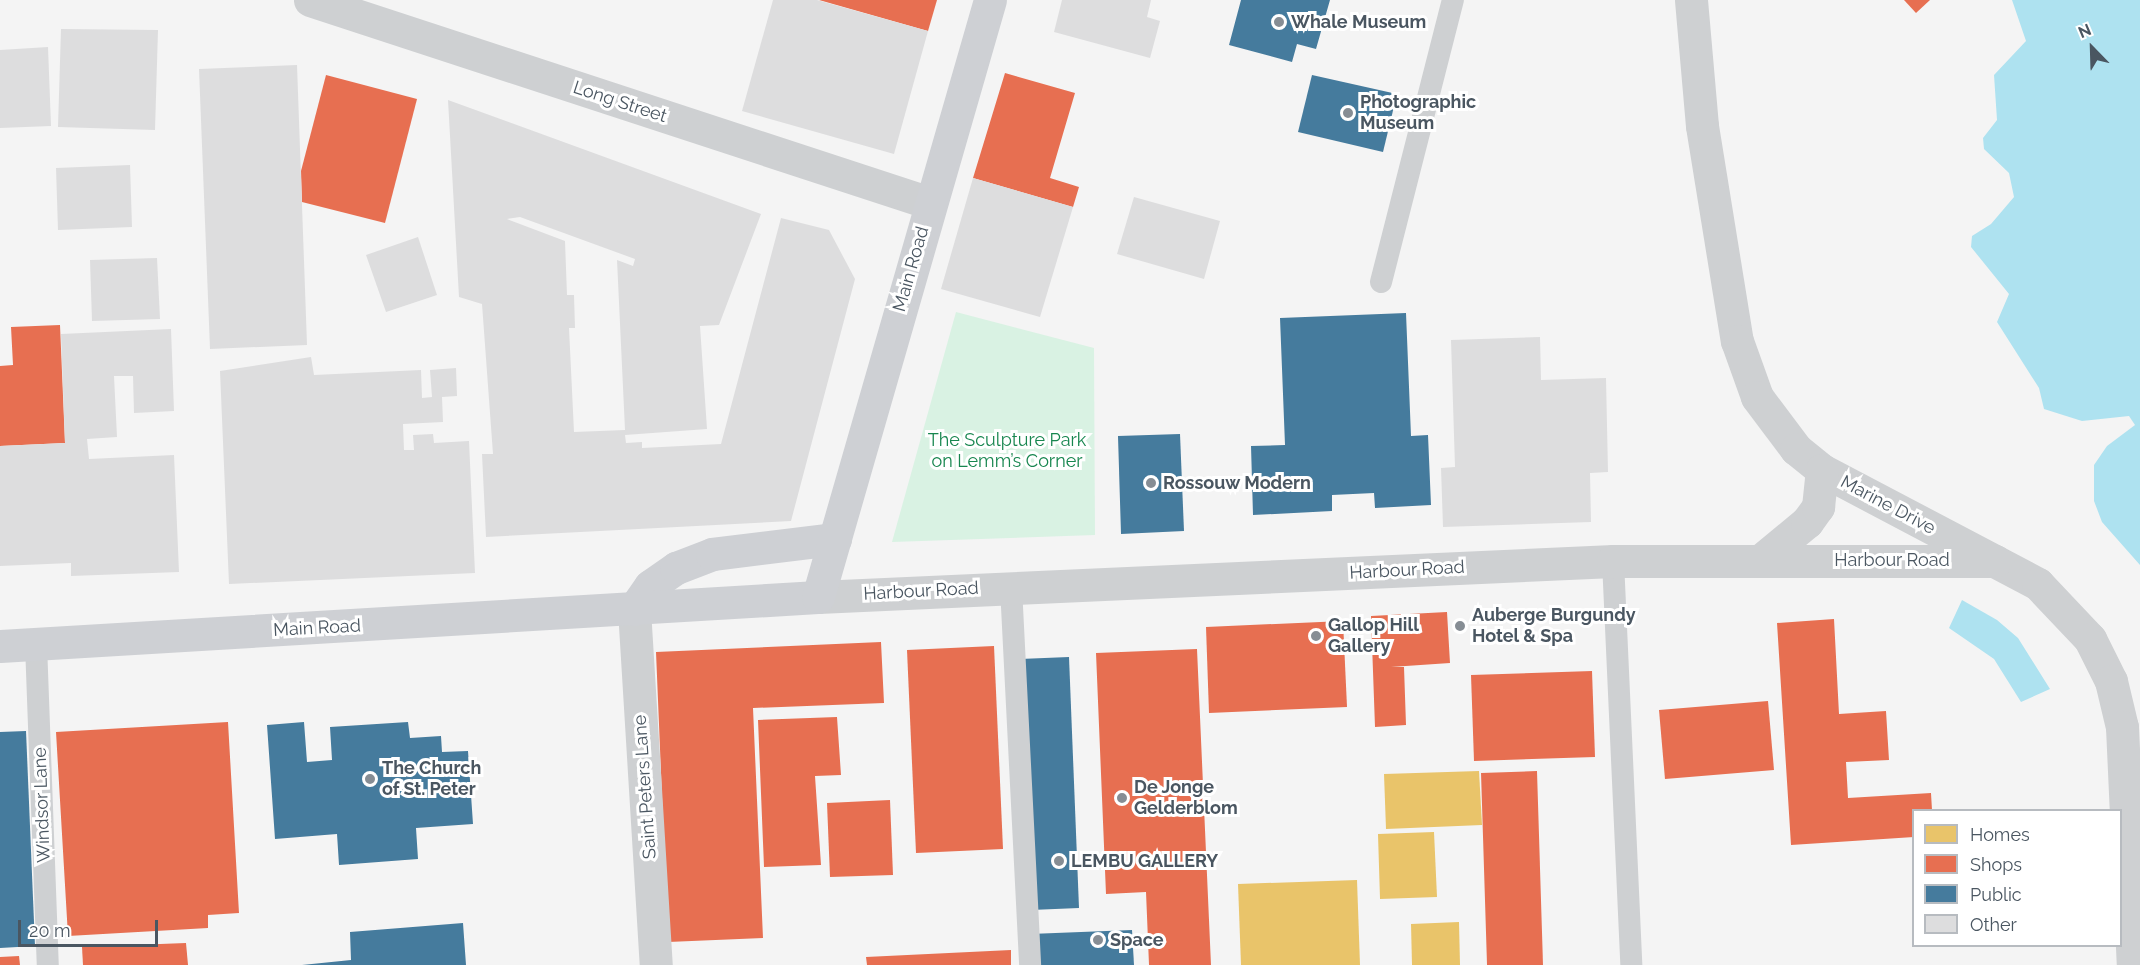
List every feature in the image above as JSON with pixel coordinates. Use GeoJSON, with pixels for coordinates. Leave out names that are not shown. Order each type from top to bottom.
{"type":"FeatureCollection","features":[{"type":"Feature","properties":{"kind":"main road","name":"Main Road"},"geometry":{"type":"LineString","coordinates":[[0,646],[819,597],[990,0]]}},
{"type":"Feature","properties":{"kind":"main road"},"geometry":{"type":"LineString","coordinates":[[633,609],[650,586],[676,568],[712,554],[835,539]]}},
{"type":"Feature","properties":{"kind":"street","name":"Long Street"},"geometry":{"type":"LineString","coordinates":[[310,0],[930,204]]}},
{"type":"Feature","properties":{"kind":"street","name":"Marine Drive"},"geometry":{"type":"LineString","coordinates":[[1691,0],[1702,126],[1745,370],[1775,425],[1822,470],[2038,584],[2060,603],[2090,639],[2111,681],[2122,727],[2133,965]]}},
{"type":"Feature","properties":{"kind":"street","name":"Marine Drive"},"geometry":{"type":"LineString","coordinates":[[1761,560],[1807,522],[1818,507],[1822,470]]}},
{"type":"Feature","properties":{"kind":"street","name":"Harbour Road"},"geometry":{"type":"LineString","coordinates":[[819,597],[1613,561],[1995,561]]}},
{"type":"Feature","properties":{"kind":"street","name":"Saint Peters Lane"},"geometry":{"type":"LineString","coordinates":[[633,609],[656,965]]}},
{"type":"Feature","properties":{"kind":"lane"},"geometry":{"type":"LineString","coordinates":[[1381,282],[1453,0]]}},
{"type":"Feature","properties":{"kind":"lane"},"geometry":{"type":"LineString","coordinates":[[1613,561],[1631,965]]}},
{"type":"Feature","properties":{"kind":"lane"},"geometry":{"type":"LineString","coordinates":[[1011,587],[1030,965]]}},
{"type":"Feature","properties":{"kind":"lane","name":"Windsor Lane"},"geometry":{"type":"LineString","coordinates":[[36,644],[48,965]]}},
{"type":"Feature","properties":{"kind":"green space","name":"The Sculpture Park on Lemm’s Corner"},"geometry":{"type":"Polygon","coordinates":[[[956,312],[1094,348],[1095,535],[892,542],[956,312]]]}},
{"type":"Feature","properties":{"kind":"water"},"geometry":{"type":"Polygon","coordinates":[[[2012,0],[2140,0],[2140,565],[2102,522],[2094,501],[2094,465],[2107,446],[2135,425],[2129,416],[2082,421],[2044,409],[2039,388],[1997,322],[2009,294],[1971,247],[1972,236],[1991,224],[2014,197],[2009,173],[1984,149],[1983,138],[1997,120],[1994,75],[2026,41],[2012,0]]]}},
{"type":"Feature","properties":{"kind":"water"},"geometry":{"type":"Polygon","coordinates":[[[1962,600],[1997,620],[2018,638],[2050,689],[2021,702],[1994,659],[1949,628],[1962,600]]]}},
{"type":"Feature","properties":{"kind":"building: Homes"},"geometry":{"type":"Polygon","coordinates":[[[1479,771],[1482,825],[1386,829],[1384,774],[1479,771]]]}},
{"type":"Feature","properties":{"kind":"building: Homes"},"geometry":{"type":"Polygon","coordinates":[[[1434,832],[1437,897],[1380,899],[1378,834],[1434,832]]]}},
{"type":"Feature","properties":{"kind":"building: Homes"},"geometry":{"type":"Polygon","coordinates":[[[1357,880],[1360,965],[1241,965],[1238,884],[1357,880]]]}},
{"type":"Feature","properties":{"kind":"building: Homes"},"geometry":{"type":"Polygon","coordinates":[[[1459,922],[1460,965],[1412,965],[1411,924],[1459,922]]]}},
{"type":"Feature","properties":{"kind":"building: Shops"},"geometry":{"type":"Polygon","coordinates":[[[819,0],[937,0],[928,31],[819,0]]]}},
{"type":"Feature","properties":{"kind":"building: Shops"},"geometry":{"type":"Polygon","coordinates":[[[1904,0],[1930,0],[1916,13],[1904,0]]]}},
{"type":"Feature","properties":{"kind":"building: Shops"},"geometry":{"type":"Polygon","coordinates":[[[1005,73],[1075,93],[1050,178],[1079,187],[1073,207],[973,178],[1005,73]]]}},
{"type":"Feature","properties":{"kind":"building: Shops"},"geometry":{"type":"Polygon","coordinates":[[[326,75],[417,99],[385,223],[302,202],[301,171],[326,75]]]}},
{"type":"Feature","properties":{"kind":"building: Shops"},"geometry":{"type":"Polygon","coordinates":[[[60,325],[65,443],[0,446],[0,366],[13,365],[11,327],[60,325]]]}},
{"type":"Feature","properties":{"kind":"building: Shops"},"geometry":{"type":"Polygon","coordinates":[[[1447,612],[1450,663],[1391,667],[1404,667],[1406,725],[1375,727],[1371,616],[1447,612]]]}},
{"type":"Feature","properties":{"kind":"building: Shops"},"geometry":{"type":"Polygon","coordinates":[[[1834,619],[1839,714],[1886,711],[1889,760],[1846,762],[1848,798],[1931,793],[1932,809],[1912,809],[1912,837],[1791,845],[1777,623],[1834,619]]]}},
{"type":"Feature","properties":{"kind":"building: Shops"},"geometry":{"type":"Polygon","coordinates":[[[1343,621],[1347,707],[1209,713],[1206,627],[1343,621]]]}},
{"type":"Feature","properties":{"kind":"building: Shops"},"geometry":{"type":"Polygon","coordinates":[[[881,642],[884,703],[753,708],[763,938],[668,942],[656,652],[881,642]]]}},
{"type":"Feature","properties":{"kind":"building: Shops"},"geometry":{"type":"Polygon","coordinates":[[[994,646],[1003,849],[916,853],[907,650],[994,646]]]}},
{"type":"Feature","properties":{"kind":"building: Shops"},"geometry":{"type":"Polygon","coordinates":[[[1197,649],[1211,965],[1149,965],[1146,892],[1106,894],[1096,653],[1197,649]]]}},
{"type":"Feature","properties":{"kind":"building: Shops"},"geometry":{"type":"Polygon","coordinates":[[[1592,671],[1595,757],[1474,761],[1471,675],[1592,671]]]}},
{"type":"Feature","properties":{"kind":"building: Shops"},"geometry":{"type":"Polygon","coordinates":[[[1768,701],[1774,770],[1665,779],[1659,710],[1768,701]]]}},
{"type":"Feature","properties":{"kind":"building: Shops"},"geometry":{"type":"Polygon","coordinates":[[[837,717],[841,775],[815,776],[821,865],[764,867],[758,720],[837,717]]]}},
{"type":"Feature","properties":{"kind":"building: Shops"},"geometry":{"type":"Polygon","coordinates":[[[228,722],[239,913],[208,915],[208,928],[68,936],[56,732],[228,722]]]}},
{"type":"Feature","properties":{"kind":"building: Shops"},"geometry":{"type":"Polygon","coordinates":[[[1537,771],[1543,965],[1487,965],[1481,773],[1537,771]]]}},
{"type":"Feature","properties":{"kind":"building: Shops"},"geometry":{"type":"Polygon","coordinates":[[[890,800],[893,875],[830,877],[827,803],[890,800]]]}},
{"type":"Feature","properties":{"kind":"building: Shops"},"geometry":{"type":"Polygon","coordinates":[[[186,943],[188,965],[83,965],[82,947],[186,943]]]}},
{"type":"Feature","properties":{"kind":"building: Shops"},"geometry":{"type":"Polygon","coordinates":[[[1011,950],[1011,965],[867,965],[866,957],[1011,950]]]}},
{"type":"Feature","properties":{"kind":"building: Shops"},"geometry":{"type":"Polygon","coordinates":[[[19,956],[20,965],[0,965],[0,957],[19,956]]]}},
{"type":"Feature","properties":{"kind":"building: Public","name":"Whale Museum"},"geometry":{"type":"Polygon","coordinates":[[[1241,0],[1330,0],[1316,49],[1297,44],[1292,62],[1229,45],[1241,0]]]}},
{"type":"Feature","properties":{"kind":"building: Public","name":"Photographic Museum"},"geometry":{"type":"Polygon","coordinates":[[[1312,75],[1397,94],[1383,152],[1298,132],[1312,75]]]}},
{"type":"Feature","properties":{"kind":"building: Public"},"geometry":{"type":"Polygon","coordinates":[[[1406,313],[1411,436],[1428,435],[1431,505],[1375,508],[1374,493],[1332,495],[1332,511],[1253,515],[1251,446],[1285,445],[1280,318],[1406,313]]]}},
{"type":"Feature","properties":{"kind":"building: Public","name":"Rossouw Modern"},"geometry":{"type":"Polygon","coordinates":[[[1180,434],[1184,531],[1121,534],[1118,436],[1180,434]]]}},
{"type":"Feature","properties":{"kind":"building: Public"},"geometry":{"type":"Polygon","coordinates":[[[1069,657],[1079,908],[1031,910],[1020,659],[1069,657]]]}},
{"type":"Feature","properties":{"kind":"building: Public","name":"The Church of St. Peter"},"geometry":{"type":"Polygon","coordinates":[[[304,722],[307,762],[332,760],[330,727],[408,722],[410,738],[441,736],[442,752],[468,751],[473,824],[416,828],[418,859],[339,865],[337,834],[275,839],[267,725],[304,722]]]}},
{"type":"Feature","properties":{"kind":"building: Public"},"geometry":{"type":"Polygon","coordinates":[[[26,731],[35,946],[0,948],[0,732],[26,731]]]}},
{"type":"Feature","properties":{"kind":"building: Public"},"geometry":{"type":"Polygon","coordinates":[[[463,923],[466,965],[302,965],[351,960],[350,932],[463,923]]]}},
{"type":"Feature","properties":{"kind":"building: Public"},"geometry":{"type":"Polygon","coordinates":[[[1132,930],[1134,965],[1031,965],[1030,934],[1132,930]]]}},
{"type":"Feature","properties":{"kind":"building: Other"},"geometry":{"type":"Polygon","coordinates":[[[773,0],[817,0],[928,31],[894,154],[742,111],[773,0]]]}},
{"type":"Feature","properties":{"kind":"building: Other"},"geometry":{"type":"Polygon","coordinates":[[[1062,0],[1151,0],[1147,17],[1160,21],[1150,58],[1054,32],[1062,0]]]}},
{"type":"Feature","properties":{"kind":"building: Other"},"geometry":{"type":"Polygon","coordinates":[[[61,29],[158,30],[155,130],[58,127],[61,29]]]}},
{"type":"Feature","properties":{"kind":"building: Other"},"geometry":{"type":"Polygon","coordinates":[[[48,47],[51,126],[0,128],[0,50],[48,47]]]}},
{"type":"Feature","properties":{"kind":"building: Other"},"geometry":{"type":"Polygon","coordinates":[[[297,65],[307,345],[210,349],[199,69],[297,65]]]}},
{"type":"Feature","properties":{"kind":"building: Other"},"geometry":{"type":"Polygon","coordinates":[[[448,100],[761,214],[719,325],[700,326],[707,429],[625,435],[626,443],[642,442],[642,448],[721,444],[781,218],[829,230],[855,279],[791,521],[486,537],[482,454],[493,454],[482,304],[459,297],[448,100]],[[520,217],[507,219],[565,241],[567,295],[574,295],[575,328],[569,328],[574,432],[625,430],[617,260],[633,266],[635,259],[520,217]]]}},
{"type":"Feature","properties":{"kind":"building: Other"},"geometry":{"type":"Polygon","coordinates":[[[130,165],[132,227],[58,230],[56,168],[130,165]]]}},
{"type":"Feature","properties":{"kind":"building: Other"},"geometry":{"type":"Polygon","coordinates":[[[973,178],[1073,207],[1040,317],[941,289],[973,178]]]}},
{"type":"Feature","properties":{"kind":"building: Other"},"geometry":{"type":"Polygon","coordinates":[[[1134,197],[1220,221],[1204,279],[1117,254],[1134,197]]]}},
{"type":"Feature","properties":{"kind":"building: Other"},"geometry":{"type":"Polygon","coordinates":[[[418,237],[437,295],[386,312],[366,255],[418,237]]]}},
{"type":"Feature","properties":{"kind":"building: Other"},"geometry":{"type":"Polygon","coordinates":[[[157,258],[160,319],[92,321],[90,260],[157,258]]]}},
{"type":"Feature","properties":{"kind":"building: Other"},"geometry":{"type":"Polygon","coordinates":[[[171,329],[174,411],[134,413],[133,376],[114,376],[117,437],[87,439],[89,459],[174,455],[179,572],[71,576],[71,563],[0,566],[0,446],[65,443],[61,334],[171,329]]]}},
{"type":"Feature","properties":{"kind":"building: Other"},"geometry":{"type":"Polygon","coordinates":[[[1540,337],[1541,380],[1606,378],[1608,472],[1590,473],[1591,522],[1443,527],[1441,468],[1455,467],[1451,340],[1540,337]]]}},
{"type":"Feature","properties":{"kind":"building: Other"},"geometry":{"type":"Polygon","coordinates":[[[311,357],[314,375],[421,370],[422,398],[432,397],[430,370],[456,368],[457,396],[442,397],[443,422],[403,424],[404,450],[414,450],[413,435],[433,434],[434,443],[469,441],[475,573],[229,584],[220,371],[311,357]]]}},
{"type":"Feature","properties":{"kind":"place","name":"Whale Museum"},"geometry":{"type":"Point","coordinates":[1279,22]}},
{"type":"Feature","properties":{"kind":"place","name":"Photographic Museum"},"geometry":{"type":"Point","coordinates":[1348,113]}},
{"type":"Feature","properties":{"kind":"place","name":"Rossouw Modern"},"geometry":{"type":"Point","coordinates":[1151,483]}},
{"type":"Feature","properties":{"kind":"place","name":"Auberge Burgundy Hotel & Spa"},"geometry":{"type":"Point","coordinates":[1460,626]}},
{"type":"Feature","properties":{"kind":"place","name":"Gallop Hill Gallery"},"geometry":{"type":"Point","coordinates":[1316,636]}},
{"type":"Feature","properties":{"kind":"place","name":"The Church of St. Peter"},"geometry":{"type":"Point","coordinates":[370,779]}},
{"type":"Feature","properties":{"kind":"place","name":"De Jonge Gelderblom"},"geometry":{"type":"Point","coordinates":[1122,798]}},
{"type":"Feature","properties":{"kind":"place","name":"LEMBU GALLERY"},"geometry":{"type":"Point","coordinates":[1059,861]}},
{"type":"Feature","properties":{"kind":"place","name":"Space"},"geometry":{"type":"Point","coordinates":[1098,940]}}]}
